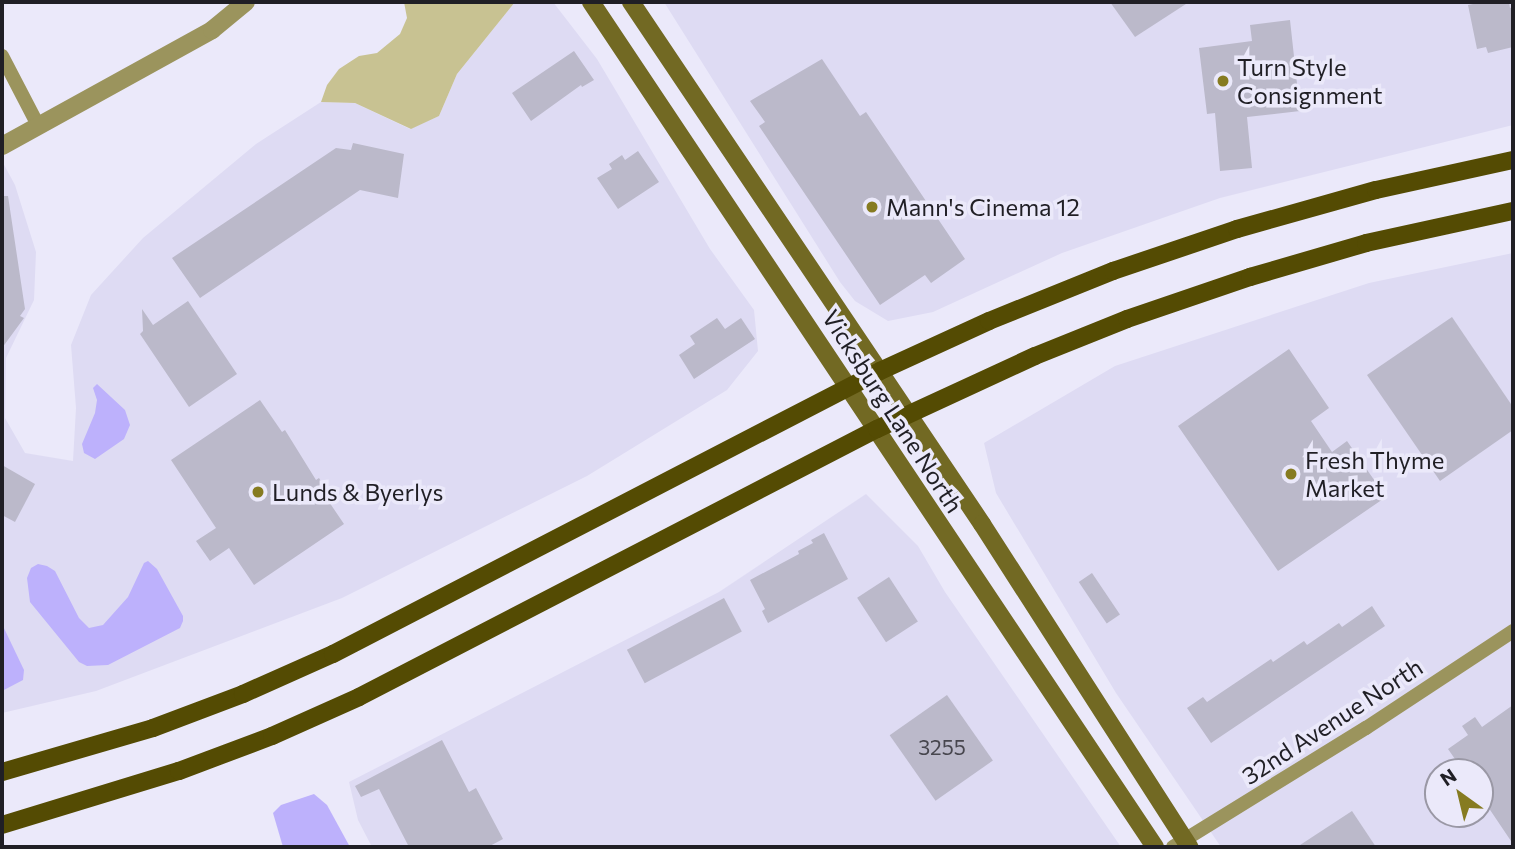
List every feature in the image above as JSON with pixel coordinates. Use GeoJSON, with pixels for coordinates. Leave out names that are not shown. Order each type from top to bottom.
{"type":"FeatureCollection","features":[{"type":"Feature","properties":{"kind":"main road","name":"Vicksburg Lane North"},"geometry":{"type":"LineString","coordinates":[[591,2],[1156,847]]}},
{"type":"Feature","properties":{"kind":"main road","name":"Vicksburg Lane North"},"geometry":{"type":"LineString","coordinates":[[631,2],[880,371],[1182,845]]}},
{"type":"Feature","properties":{"kind":"main road"},"geometry":{"type":"LineString","coordinates":[[2,772],[153,728],[243,694],[333,654],[880,371],[989,321],[1150,258],[1237,229],[1376,190],[1513,160]]}},
{"type":"Feature","properties":{"kind":"main road"},"geometry":{"type":"LineString","coordinates":[[2,825],[180,771],[272,736],[359,697],[877,429],[1035,356],[1126,319],[1250,277],[1366,243],[1513,211]]}},
{"type":"Feature","properties":{"kind":"street"},"geometry":{"type":"LineString","coordinates":[[2,146],[212,30],[246,2]]}},
{"type":"Feature","properties":{"kind":"street"},"geometry":{"type":"LineString","coordinates":[[2,57],[39,127]]}},
{"type":"Feature","properties":{"kind":"street","name":"32nd Avenue North"},"geometry":{"type":"LineString","coordinates":[[1182,845],[1513,631]]}},
{"type":"Feature","properties":{"kind":"shaded area"},"geometry":{"type":"Polygon","coordinates":[[[404,2],[515,2],[457,74],[439,116],[411,129],[355,103],[321,102],[327,85],[339,69],[359,56],[377,53],[400,34],[407,18],[404,2]]]}},
{"type":"Feature","properties":{"kind":"shaded area"},"geometry":{"type":"Polygon","coordinates":[[[515,2],[553,2],[597,59],[710,249],[754,310],[758,351],[727,390],[587,476],[342,598],[96,691],[2,713],[2,161],[15,185],[36,252],[34,300],[6,358],[5,418],[25,453],[73,461],[76,408],[71,345],[91,295],[143,238],[256,144],[321,102],[355,103],[410,129],[439,116],[457,74],[515,2]]]}},
{"type":"Feature","properties":{"kind":"shaded area"},"geometry":{"type":"Polygon","coordinates":[[[664,2],[1513,2],[1513,125],[1220,198],[1062,253],[933,312],[888,321],[855,301],[840,282],[664,2]]]}},
{"type":"Feature","properties":{"kind":"shaded area"},"geometry":{"type":"Polygon","coordinates":[[[1513,253],[1513,847],[1221,847],[1116,693],[996,493],[984,443],[1115,366],[1369,283],[1513,253]]]}},
{"type":"Feature","properties":{"kind":"shaded area"},"geometry":{"type":"Polygon","coordinates":[[[97,384],[125,410],[130,425],[124,439],[95,459],[84,453],[82,444],[95,413],[97,400],[93,388],[97,384]]]}},
{"type":"Feature","properties":{"kind":"shaded area"},"geometry":{"type":"Polygon","coordinates":[[[866,494],[918,546],[945,592],[1121,847],[372,847],[358,820],[349,782],[719,592],[866,494]]]}},
{"type":"Feature","properties":{"kind":"shaded area"},"geometry":{"type":"Polygon","coordinates":[[[148,561],[157,569],[183,616],[183,621],[180,628],[108,665],[87,666],[79,662],[30,602],[27,578],[31,568],[38,564],[47,566],[55,571],[79,618],[89,628],[103,625],[128,597],[144,563],[148,561]]]}},
{"type":"Feature","properties":{"kind":"shaded area"},"geometry":{"type":"Polygon","coordinates":[[[2,624],[24,670],[23,680],[2,691],[2,624]]]}},
{"type":"Feature","properties":{"kind":"shaded area"},"geometry":{"type":"Polygon","coordinates":[[[314,794],[327,805],[350,847],[283,847],[273,813],[281,805],[314,794]]]}},
{"type":"Feature","properties":{"kind":"building"},"geometry":{"type":"Polygon","coordinates":[[[1110,2],[1189,2],[1135,37],[1110,2]]]}},
{"type":"Feature","properties":{"kind":"building"},"geometry":{"type":"Polygon","coordinates":[[[1509,2],[1510,8],[1513,7],[1513,47],[1488,53],[1486,47],[1477,49],[1468,5],[1509,2]]]}},
{"type":"Feature","properties":{"kind":"building"},"geometry":{"type":"Polygon","coordinates":[[[1290,20],[1300,111],[1247,117],[1252,168],[1220,171],[1215,113],[1207,114],[1199,48],[1252,41],[1250,25],[1290,20]]]}},
{"type":"Feature","properties":{"kind":"building"},"geometry":{"type":"Polygon","coordinates":[[[574,51],[594,80],[582,87],[581,85],[531,121],[512,93],[574,51]]]}},
{"type":"Feature","properties":{"kind":"building","name":"Mann's Cinema 12"},"geometry":{"type":"Polygon","coordinates":[[[822,59],[860,116],[866,112],[965,259],[931,283],[925,275],[880,305],[759,126],[765,122],[750,101],[822,59]]]}},
{"type":"Feature","properties":{"kind":"building"},"geometry":{"type":"Polygon","coordinates":[[[353,143],[404,154],[398,198],[360,190],[200,298],[172,258],[336,148],[351,150],[353,143]]]}},
{"type":"Feature","properties":{"kind":"building"},"geometry":{"type":"Polygon","coordinates":[[[638,151],[659,182],[618,209],[597,178],[612,169],[609,164],[622,155],[625,160],[638,151]]]}},
{"type":"Feature","properties":{"kind":"building"},"geometry":{"type":"Polygon","coordinates":[[[2,196],[8,196],[25,309],[20,316],[24,318],[2,348],[2,196]]]}},
{"type":"Feature","properties":{"kind":"building"},"geometry":{"type":"Polygon","coordinates":[[[188,301],[237,374],[189,407],[140,334],[143,331],[142,309],[153,325],[188,301]]]}},
{"type":"Feature","properties":{"kind":"building"},"geometry":{"type":"Polygon","coordinates":[[[1452,317],[1513,407],[1513,430],[1440,481],[1367,375],[1452,317]]]}},
{"type":"Feature","properties":{"kind":"building"},"geometry":{"type":"Polygon","coordinates":[[[717,318],[725,329],[741,318],[755,339],[694,379],[679,355],[695,344],[690,336],[717,318]]]}},
{"type":"Feature","properties":{"kind":"building","name":"Fresh Thyme Market"},"geometry":{"type":"Polygon","coordinates":[[[1289,349],[1329,408],[1311,421],[1332,452],[1347,441],[1386,497],[1278,571],[1178,426],[1289,349]]]}},
{"type":"Feature","properties":{"kind":"building","name":"Lunds & Byerlys"},"geometry":{"type":"Polygon","coordinates":[[[260,400],[282,432],[285,430],[316,480],[319,478],[327,491],[323,493],[344,524],[254,585],[229,548],[210,561],[196,541],[216,528],[171,460],[260,400]]]}},
{"type":"Feature","properties":{"kind":"building"},"geometry":{"type":"Polygon","coordinates":[[[2,465],[35,484],[15,522],[2,515],[2,465]]]}},
{"type":"Feature","properties":{"kind":"building"},"geometry":{"type":"Polygon","coordinates":[[[824,533],[848,579],[768,623],[762,611],[765,609],[750,580],[799,554],[798,551],[813,543],[811,540],[824,533]]]}},
{"type":"Feature","properties":{"kind":"building"},"geometry":{"type":"Polygon","coordinates":[[[1092,573],[1120,614],[1107,623],[1079,582],[1092,573]]]}},
{"type":"Feature","properties":{"kind":"building"},"geometry":{"type":"Polygon","coordinates":[[[889,577],[918,621],[886,642],[857,598],[889,577]]]}},
{"type":"Feature","properties":{"kind":"building"},"geometry":{"type":"Polygon","coordinates":[[[724,598],[742,632],[645,683],[627,650],[724,598]]]}},
{"type":"Feature","properties":{"kind":"building"},"geometry":{"type":"Polygon","coordinates":[[[1372,606],[1385,626],[1211,743],[1187,708],[1203,697],[1207,702],[1271,659],[1273,662],[1304,641],[1307,645],[1339,623],[1342,627],[1372,606]]]}},
{"type":"Feature","properties":{"kind":"building"},"geometry":{"type":"Polygon","coordinates":[[[947,695],[993,761],[936,801],[890,735],[947,695]]]}},
{"type":"Feature","properties":{"kind":"building"},"geometry":{"type":"Polygon","coordinates":[[[1513,705],[1513,844],[1494,816],[1494,758],[1454,758],[1448,749],[1468,735],[1462,726],[1475,717],[1482,727],[1513,705]]]}},
{"type":"Feature","properties":{"kind":"building"},"geometry":{"type":"Polygon","coordinates":[[[442,740],[469,792],[476,788],[503,839],[488,847],[409,847],[379,789],[361,797],[355,786],[442,740]]]}},
{"type":"Feature","properties":{"kind":"building"},"geometry":{"type":"Polygon","coordinates":[[[1352,811],[1376,847],[1297,847],[1352,811]]]}},
{"type":"Feature","properties":{"kind":"place","name":"Turn Style Consignment"},"geometry":{"type":"Point","coordinates":[1223,81]}},
{"type":"Feature","properties":{"kind":"place","name":"Mann's Cinema 12"},"geometry":{"type":"Point","coordinates":[872,207]}},
{"type":"Feature","properties":{"kind":"place","name":"Fresh Thyme Market"},"geometry":{"type":"Point","coordinates":[1291,474]}},
{"type":"Feature","properties":{"kind":"place","name":"Lunds & Byerlys"},"geometry":{"type":"Point","coordinates":[258,492]}}]}
